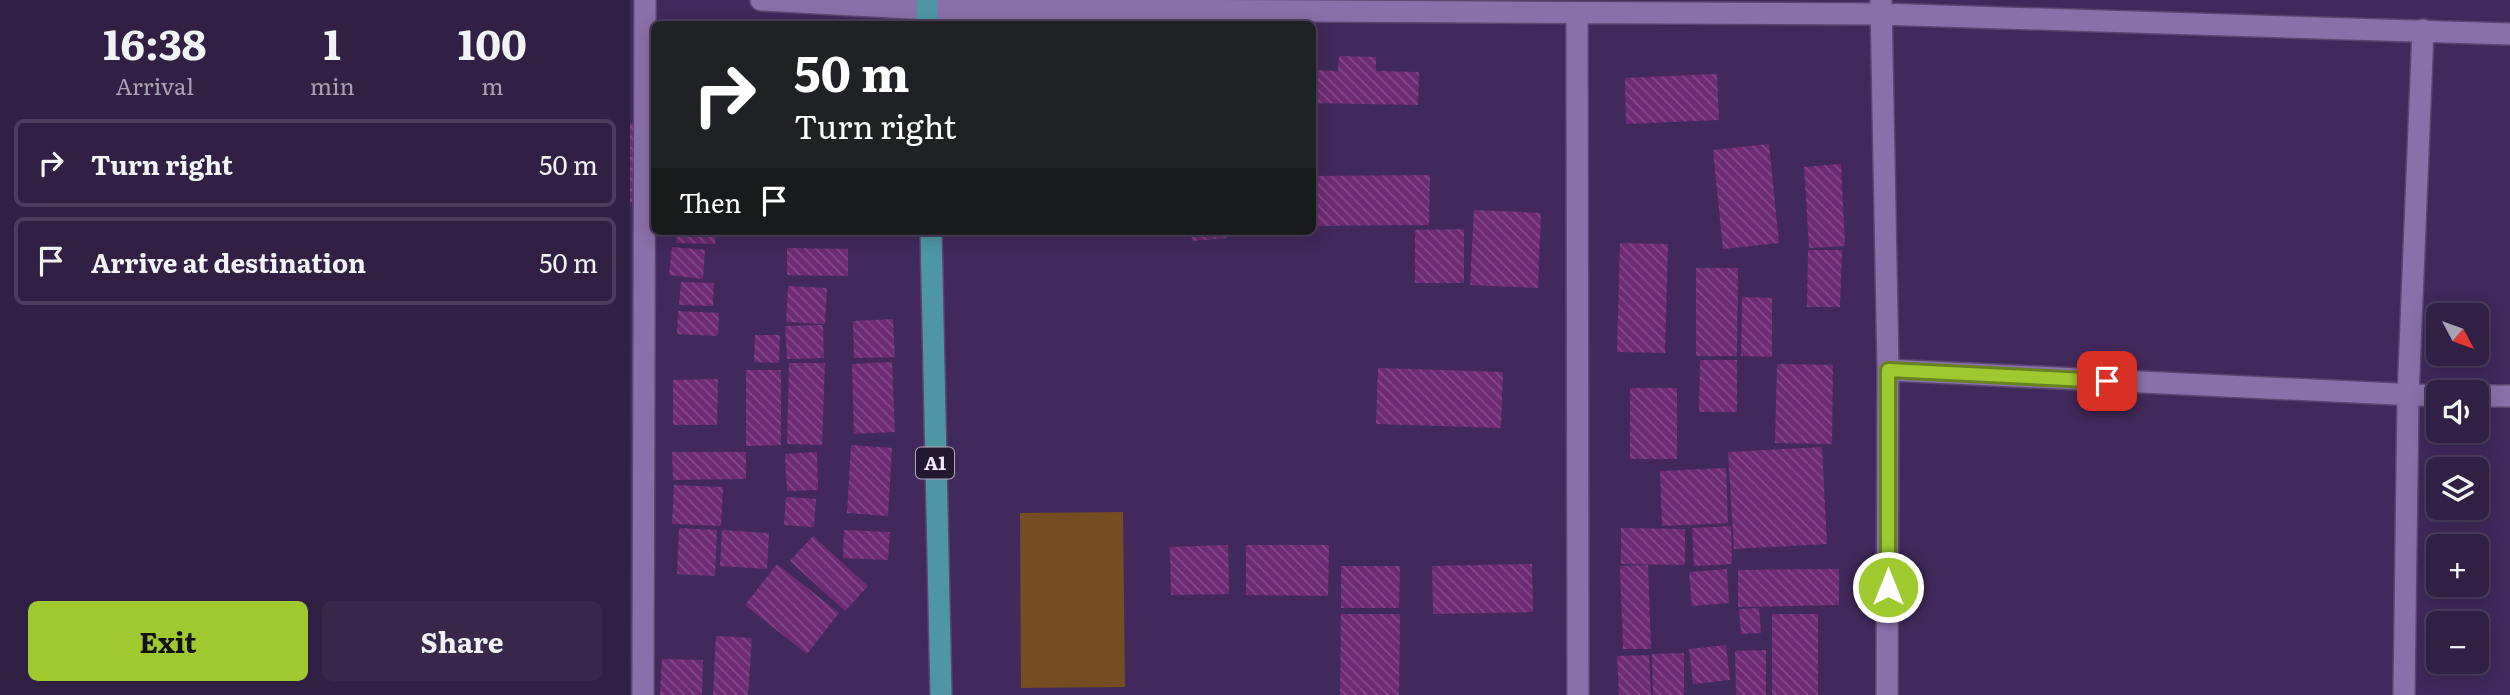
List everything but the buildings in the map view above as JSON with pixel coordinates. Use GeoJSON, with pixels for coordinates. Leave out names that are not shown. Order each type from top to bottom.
{"type":"FeatureCollection","features":[{"type":"Feature","properties":{"kind":"main road","name":"A1"},"geometry":{"type":"LineString","coordinates":[[931,235],[940,695]]}},
{"type":"Feature","properties":{"kind":"street"},"geometry":{"type":"LineString","coordinates":[[643,695],[645,0]]}},
{"type":"Feature","properties":{"kind":"street"},"geometry":{"type":"LineString","coordinates":[[761,0],[927,11],[1577,14],[1880,7],[2510,34]]}},
{"type":"Feature","properties":{"kind":"street"},"geometry":{"type":"LineString","coordinates":[[1880,7],[1888,370],[1887,695]]}},
{"type":"Feature","properties":{"kind":"street"},"geometry":{"type":"LineString","coordinates":[[1577,14],[1578,695]]}},
{"type":"Feature","properties":{"kind":"street"},"geometry":{"type":"LineString","coordinates":[[2404,695],[2408,397],[2423,30]]}},
{"type":"Feature","properties":{"kind":"street"},"geometry":{"type":"LineString","coordinates":[[1888,370],[2426,397]]}},
{"type":"Feature","properties":{"kind":"street"},"geometry":{"type":"LineString","coordinates":[[2489,396],[2510,396]]}},
{"type":"Feature","properties":{"kind":"shaded area"},"geometry":{"type":"Polygon","coordinates":[[[1123,512],[1125,687],[1021,688],[1020,513],[1123,512]]]}},
{"type":"Feature","properties":{"kind":"route"},"geometry":{"type":"LineString","coordinates":[[1888,587],[1888,370],[2107,381]]}}]}
